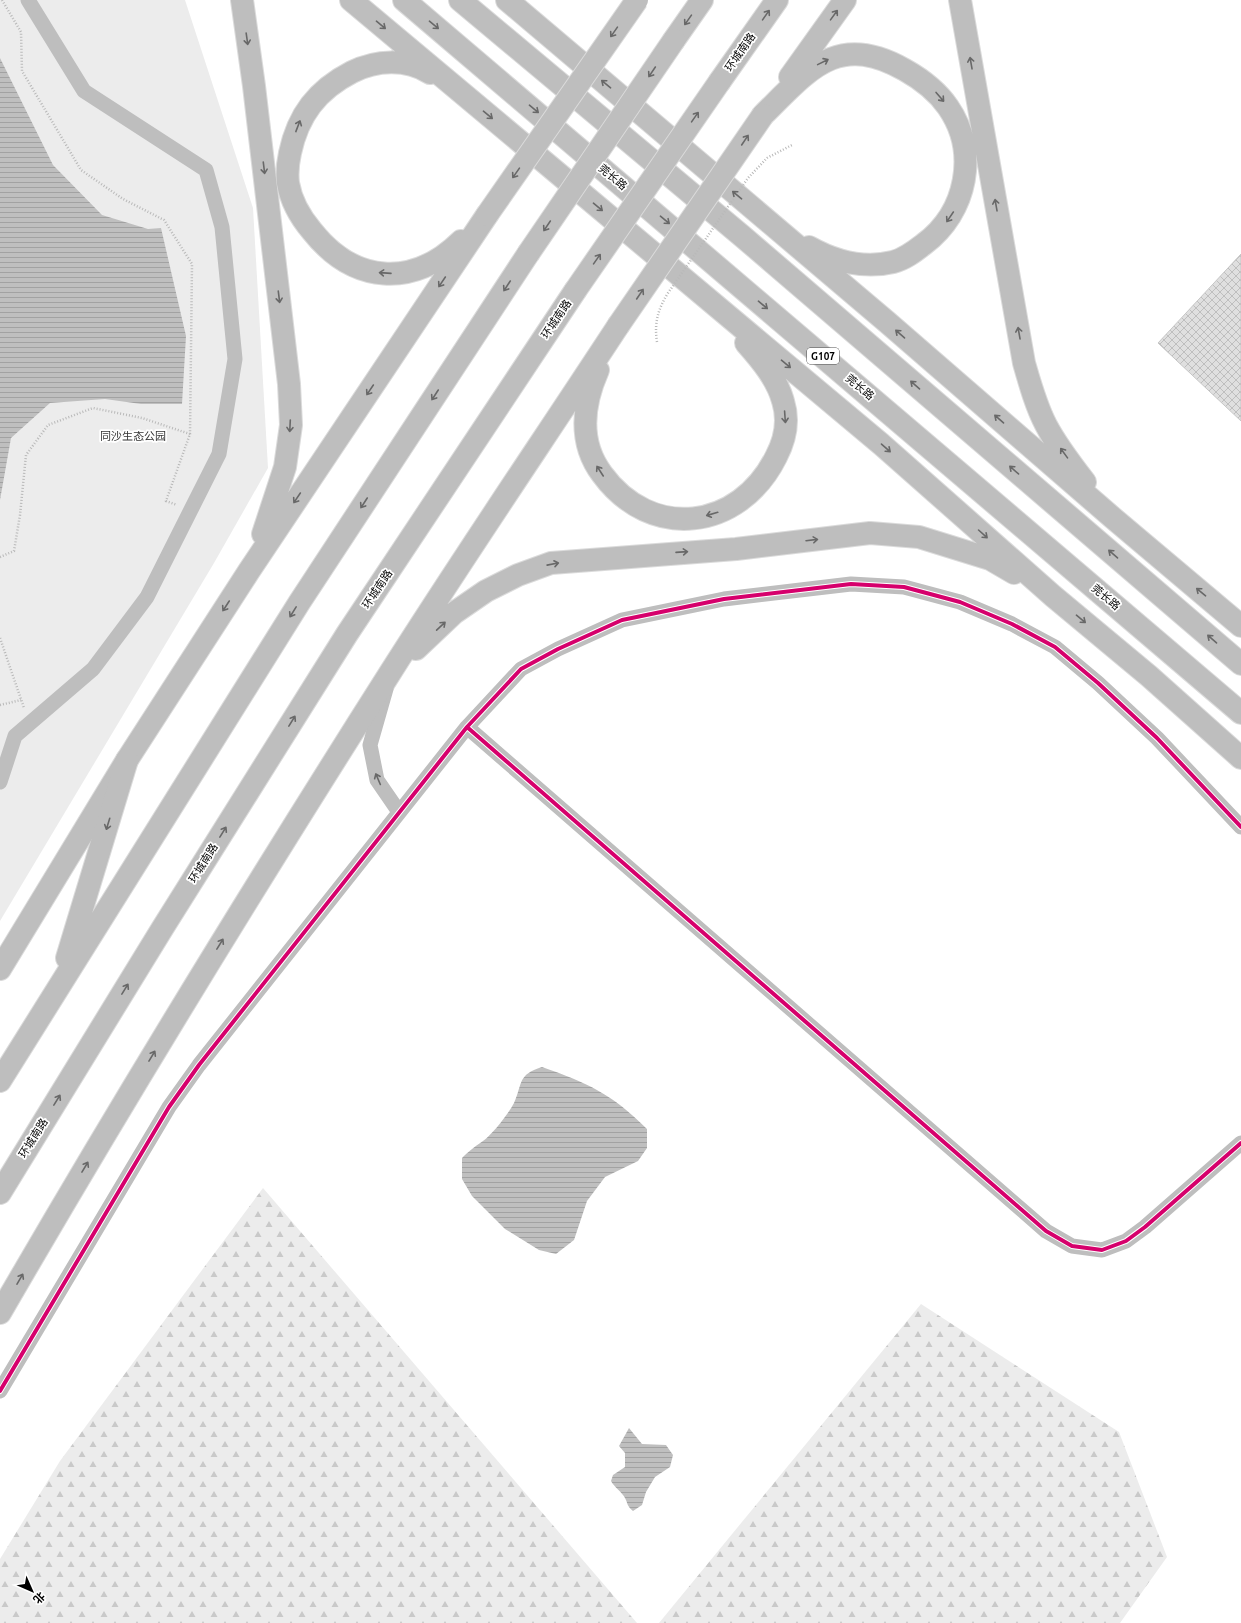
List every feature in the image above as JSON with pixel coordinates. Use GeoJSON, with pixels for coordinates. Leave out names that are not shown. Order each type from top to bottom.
{"type":"FeatureCollection","features":[{"type":"Feature","properties":{"kind":"main road"},"geometry":{"type":"LineString","coordinates":[[242,0],[255,94],[288,376],[291,425],[286,467],[272,512],[249,571]]}},
{"type":"Feature","properties":{"kind":"main road"},"geometry":{"type":"LineString","coordinates":[[351,0],[881,444],[1053,596],[1149,676],[1241,758]]}},
{"type":"Feature","properties":{"kind":"main road","name":"莞长路"},"geometry":{"type":"LineString","coordinates":[[404,0],[1241,713]]}},
{"type":"Feature","properties":{"kind":"main road"},"geometry":{"type":"LineString","coordinates":[[460,0],[742,236],[1241,664]]}},
{"type":"Feature","properties":{"kind":"main road"},"geometry":{"type":"LineString","coordinates":[[0,969],[127,760],[249,571],[487,214],[636,0]]}},
{"type":"Feature","properties":{"kind":"main road"},"geometry":{"type":"LineString","coordinates":[[0,1082],[58,986],[298,603],[528,254],[702,0]]}},
{"type":"Feature","properties":{"kind":"main road","name":"环城南路"},"geometry":{"type":"LineString","coordinates":[[0,1193],[162,928],[347,634],[575,291],[777,0]]}},
{"type":"Feature","properties":{"kind":"main road"},"geometry":{"type":"LineString","coordinates":[[0,1313],[62,1205],[204,970],[391,671],[618,326],[763,115],[845,0]]}},
{"type":"Feature","properties":{"kind":"main road"},"geometry":{"type":"LineString","coordinates":[[960,0],[1024,363],[1033,395],[1046,424],[1062,451],[1112,518]]}},
{"type":"Feature","properties":{"kind":"main road"},"geometry":{"type":"LineString","coordinates":[[513,4],[762,216],[1112,518],[1241,626]]}},
{"type":"Feature","properties":{"kind":"main road"},"geometry":{"type":"LineString","coordinates":[[762,216],[801,242],[831,258],[863,265],[879,265],[895,262],[913,253],[943,226],[956,208],[963,189],[965,166],[957,122],[948,106],[936,92],[918,78],[897,66],[876,57],[854,55],[834,57],[819,63],[804,74],[763,115]]}},
{"type":"Feature","properties":{"kind":"main road"},"geometry":{"type":"LineString","coordinates":[[458,90],[425,70],[410,65],[393,62],[362,68],[336,80],[316,97],[301,117],[293,138],[289,159],[288,183],[294,203],[303,221],[320,241],[337,257],[354,267],[375,272],[397,274],[418,270],[437,261],[453,249],[487,214]]}},
{"type":"Feature","properties":{"kind":"main road"},"geometry":{"type":"LineString","coordinates":[[618,326],[595,377],[585,415],[585,435],[590,452],[598,469],[612,488],[628,501],[648,512],[670,519],[694,519],[716,514],[735,503],[756,486],[771,467],[782,444],[786,421],[783,401],[774,380],[761,360],[703,294]]}},
{"type":"Feature","properties":{"kind":"main road"},"geometry":{"type":"LineString","coordinates":[[391,671],[454,614],[486,591],[518,575],[551,563],[736,549],[870,533],[919,536],[983,557],[1053,596]]}},
{"type":"Feature","properties":{"kind":"main road"},"geometry":{"type":"LineString","coordinates":[[58,986],[127,760]]}},
{"type":"Feature","properties":{"kind":"street"},"geometry":{"type":"LineString","coordinates":[[0,782],[15,736],[93,669],[147,597],[219,454],[235,359],[222,227],[206,170],[84,92],[28,0]]}},
{"type":"Feature","properties":{"kind":"street"},"geometry":{"type":"LineString","coordinates":[[0,1391],[169,1107],[199,1065],[466,727],[521,669],[558,649],[622,620],[724,599],[850,584],[904,587],[960,602],[1012,624],[1055,648],[1098,683],[1156,738],[1241,827]]}},
{"type":"Feature","properties":{"kind":"street"},"geometry":{"type":"LineString","coordinates":[[391,671],[370,745],[377,780],[399,812]]}},
{"type":"Feature","properties":{"kind":"street"},"geometry":{"type":"LineString","coordinates":[[466,727],[1046,1231],[1072,1246],[1102,1250],[1126,1241],[1145,1227],[1241,1143]]}},
{"type":"Feature","properties":{"kind":"path"},"geometry":{"type":"LineString","coordinates":[[2,0],[21,32],[22,71],[81,170],[123,199],[164,220],[192,264],[190,434],[166,501],[191,510]]}},
{"type":"Feature","properties":{"kind":"path"},"geometry":{"type":"LineString","coordinates":[[657,342],[655,331],[657,317],[660,306],[668,293],[748,178],[767,158],[792,145]]}},
{"type":"Feature","properties":{"kind":"path"},"geometry":{"type":"LineString","coordinates":[[0,557],[14,551],[20,515],[26,455],[48,425],[93,408],[142,418],[190,434]]}},
{"type":"Feature","properties":{"kind":"path"},"geometry":{"type":"LineString","coordinates":[[0,638],[29,724]]}},
{"type":"Feature","properties":{"kind":"path"},"geometry":{"type":"LineString","coordinates":[[0,705],[21,700]]}},
{"type":"Feature","properties":{"kind":"green space","name":"同沙生态公园"},"geometry":{"type":"Polygon","coordinates":[[[0,0],[185,0],[253,208],[268,468],[214,563],[0,921],[0,0]]]}},
{"type":"Feature","properties":{"kind":"green space"},"geometry":{"type":"Polygon","coordinates":[[[263,1188],[637,1623],[0,1623],[0,1559],[60,1461],[263,1188]]]}},
{"type":"Feature","properties":{"kind":"green space"},"geometry":{"type":"Polygon","coordinates":[[[921,1304],[1119,1432],[1167,1557],[1120,1623],[659,1623],[921,1304]]]}},
{"type":"Feature","properties":{"kind":"shaded area"},"geometry":{"type":"Polygon","coordinates":[[[0,58],[53,165],[102,215],[148,229],[161,228],[186,336],[182,404],[141,404],[105,399],[50,403],[11,438],[0,500],[0,58]]]}},
{"type":"Feature","properties":{"kind":"shaded area"},"geometry":{"type":"Polygon","coordinates":[[[542,1067],[586,1084],[611,1098],[647,1129],[647,1148],[638,1161],[605,1177],[587,1201],[574,1240],[556,1254],[539,1250],[505,1229],[472,1196],[462,1179],[462,1158],[487,1138],[504,1118],[514,1103],[522,1080],[528,1073],[542,1067]]]}},
{"type":"Feature","properties":{"kind":"shaded area"},"geometry":{"type":"Polygon","coordinates":[[[629,1428],[642,1444],[666,1445],[673,1455],[670,1467],[655,1477],[646,1492],[642,1505],[633,1511],[624,1496],[611,1481],[613,1475],[625,1467],[625,1453],[619,1446],[629,1428]]]}},
{"type":"Feature","properties":{"kind":"building"},"geometry":{"type":"Polygon","coordinates":[[[1241,254],[1241,421],[1158,343],[1241,254]]]}},
{"type":"Feature","properties":{"kind":"cycle path"},"geometry":{"type":"LineString","coordinates":[[0,1391],[169,1107],[199,1065],[467,727],[521,669],[558,649],[622,620],[724,599],[851,584],[904,587],[960,602],[1012,624],[1055,647],[1098,683],[1157,738],[1241,827]]}},
{"type":"Feature","properties":{"kind":"cycle path"},"geometry":{"type":"LineString","coordinates":[[467,727],[1046,1231],[1072,1246],[1102,1250],[1126,1241],[1145,1227],[1241,1143]]}}]}
